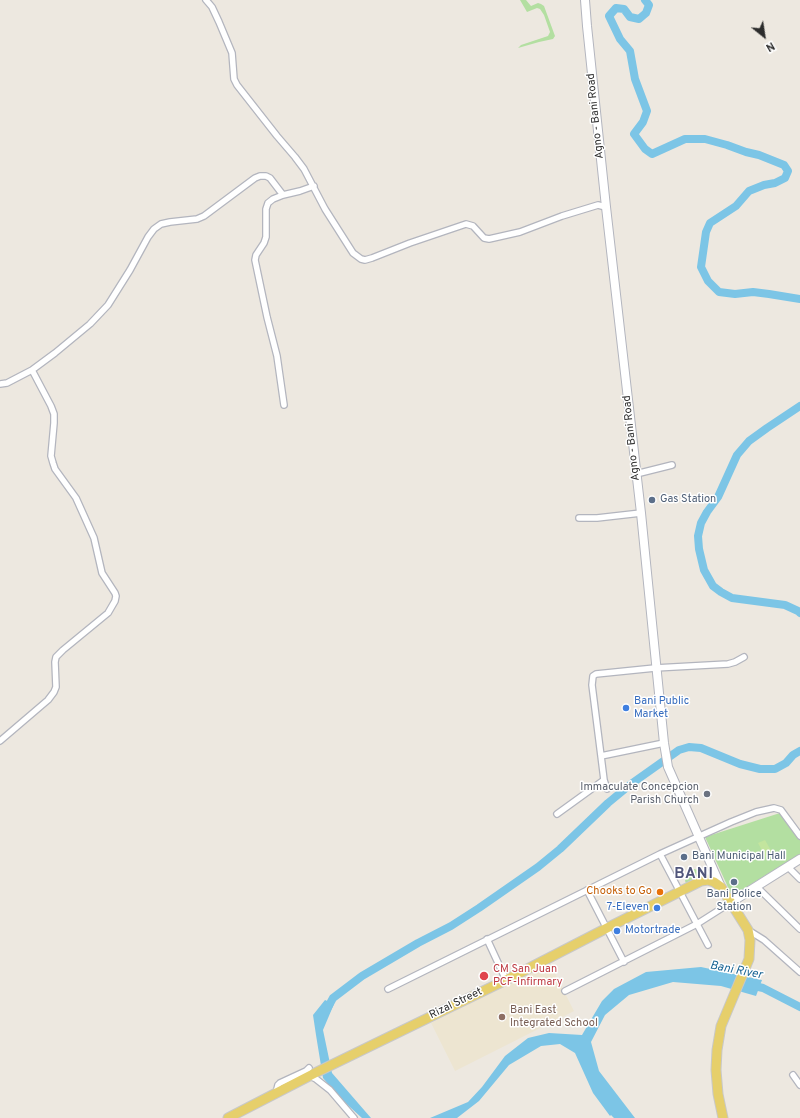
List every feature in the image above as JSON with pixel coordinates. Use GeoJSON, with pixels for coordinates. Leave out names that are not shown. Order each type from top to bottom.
{"type":"FeatureCollection","features":[{"type":"Feature","properties":{"kind":"main road","name":"Agno - Bani Road"},"geometry":{"type":"LineString","coordinates":[[585,0],[606,207],[641,513],[655,668],[664,744],[668,768],[721,887]]}},
{"type":"Feature","properties":{"kind":"main road"},"geometry":{"type":"LineString","coordinates":[[730,903],[800,859]]}},
{"type":"Feature","properties":{"kind":"main road"},"geometry":{"type":"LineString","coordinates":[[701,881],[712,867]]}},
{"type":"Feature","properties":{"kind":"main road"},"geometry":{"type":"LineString","coordinates":[[701,881],[708,880],[721,887],[748,930],[750,940],[749,959],[721,1026],[717,1050],[716,1070],[718,1094],[723,1118]]}},
{"type":"Feature","properties":{"kind":"main road","name":"Rizal Street"},"geometry":{"type":"LineString","coordinates":[[228,1118],[312,1072],[341,1060],[506,980],[701,881]]}},
{"type":"Feature","properties":{"kind":"street"},"geometry":{"type":"LineString","coordinates":[[206,0],[212,7],[220,22],[232,53],[234,79],[237,85],[277,136],[295,156],[314,186],[325,209],[353,253],[361,259],[365,260],[372,258],[466,224],[472,226],[484,238],[489,239],[520,232],[562,216],[598,205],[606,207]]}},
{"type":"Feature","properties":{"kind":"street"},"geometry":{"type":"LineString","coordinates":[[0,384],[7,383],[32,370],[90,324],[108,306],[148,237],[154,229],[161,224],[197,219],[204,216],[255,178],[260,176],[270,178],[283,195]]}},
{"type":"Feature","properties":{"kind":"street"},"geometry":{"type":"LineString","coordinates":[[284,405],[278,356],[255,260],[256,255],[266,237],[266,209],[268,203],[283,195],[314,186]]}},
{"type":"Feature","properties":{"kind":"street"},"geometry":{"type":"LineString","coordinates":[[0,741],[42,705],[54,692],[56,687],[56,657],[108,612],[115,601],[116,596],[102,573],[94,538],[76,498],[52,463],[51,456],[54,414],[32,370]]}},
{"type":"Feature","properties":{"kind":"street"},"geometry":{"type":"LineString","coordinates":[[636,474],[672,465]]}},
{"type":"Feature","properties":{"kind":"street"},"geometry":{"type":"LineString","coordinates":[[579,518],[597,518],[641,513]]}},
{"type":"Feature","properties":{"kind":"street"},"geometry":{"type":"LineString","coordinates":[[606,789],[592,685],[593,676],[596,674],[655,668],[728,664],[744,657]]}},
{"type":"Feature","properties":{"kind":"street"},"geometry":{"type":"LineString","coordinates":[[601,756],[664,744]]}},
{"type":"Feature","properties":{"kind":"street"},"geometry":{"type":"LineString","coordinates":[[557,814],[604,780]]}},
{"type":"Feature","properties":{"kind":"street"},"geometry":{"type":"LineString","coordinates":[[388,989],[660,854],[756,812],[774,808],[781,810],[800,836]]}},
{"type":"Feature","properties":{"kind":"street"},"geometry":{"type":"LineString","coordinates":[[660,854],[708,945]]}},
{"type":"Feature","properties":{"kind":"street"},"geometry":{"type":"LineString","coordinates":[[788,867],[800,879]]}},
{"type":"Feature","properties":{"kind":"street"},"geometry":{"type":"LineString","coordinates":[[757,887],[800,929]]}},
{"type":"Feature","properties":{"kind":"street"},"geometry":{"type":"LineString","coordinates":[[587,890],[624,962]]}},
{"type":"Feature","properties":{"kind":"street"},"geometry":{"type":"LineString","coordinates":[[565,991],[697,924],[730,903]]}},
{"type":"Feature","properties":{"kind":"street"},"geometry":{"type":"LineString","coordinates":[[748,930],[764,940],[800,972]]}},
{"type":"Feature","properties":{"kind":"street"},"geometry":{"type":"LineString","coordinates":[[487,939],[506,980]]}},
{"type":"Feature","properties":{"kind":"street"},"geometry":{"type":"LineString","coordinates":[[312,1072],[314,1078],[330,1090],[354,1118]]}},
{"type":"Feature","properties":{"kind":"street"},"geometry":{"type":"LineString","coordinates":[[793,1075],[800,1086]]}},
{"type":"Feature","properties":{"kind":"shaded area","name":"Bani East Integrated School"},"geometry":{"type":"Polygon","coordinates":[[[550,963],[574,1011],[455,1071],[431,1023],[550,963]]]}},
{"type":"Feature","properties":{"kind":"green space"},"geometry":{"type":"Polygon","coordinates":[[[520,0],[526,0],[531,6],[538,3],[544,6],[555,36],[553,39],[518,48],[521,45],[548,36],[550,32],[544,15],[540,9],[537,8],[527,12],[520,0]]]}},
{"type":"Feature","properties":{"kind":"green space"},"geometry":{"type":"Polygon","coordinates":[[[780,813],[800,840],[800,854],[732,896],[705,837],[780,813]]]}},
{"type":"Feature","properties":{"kind":"green space"},"geometry":{"type":"Polygon","coordinates":[[[765,840],[773,854],[766,858],[758,843],[765,840]]]}},
{"type":"Feature","properties":{"kind":"green space"},"geometry":{"type":"Polygon","coordinates":[[[694,869],[701,871],[703,874],[686,883],[687,873],[694,869]]]}},
{"type":"Feature","properties":{"kind":"water"},"geometry":{"type":"Polygon","coordinates":[[[701,967],[762,980],[756,996],[721,986],[673,982],[629,995],[605,1015],[591,1042],[599,1071],[635,1118],[614,1118],[611,1115],[610,1116],[593,1093],[575,1053],[560,1044],[541,1046],[509,1065],[479,1101],[457,1118],[430,1118],[468,1102],[482,1087],[505,1056],[528,1038],[549,1033],[582,1035],[602,1001],[614,989],[646,972],[701,967]]]}},
{"type":"Feature","properties":{"kind":"water"},"geometry":{"type":"Polygon","coordinates":[[[325,1000],[334,1004],[323,1030],[332,1073],[371,1118],[362,1118],[341,1099],[323,1078],[313,1015],[325,1000]]]}},
{"type":"Feature","properties":{"kind":"waterway"},"geometry":{"type":"LineString","coordinates":[[645,0],[649,5],[646,13],[639,19],[630,17],[624,9],[616,8],[609,16],[620,39],[630,51],[635,79],[647,111],[643,122],[634,134],[645,149],[652,154],[685,139],[705,139],[759,155],[784,165],[788,171],[785,178],[775,183],[764,185],[749,191],[736,206],[710,223],[706,232],[701,267],[708,281],[719,292],[735,294],[753,292],[800,299]]}},
{"type":"Feature","properties":{"kind":"waterway"},"geometry":{"type":"LineString","coordinates":[[800,406],[749,441],[737,455],[718,497],[701,523],[698,536],[699,549],[704,570],[713,586],[732,598],[785,605],[800,613]]}},
{"type":"Feature","properties":{"kind":"waterway"},"geometry":{"type":"LineString","coordinates":[[326,1011],[333,998],[362,976],[418,943],[451,926],[538,867],[560,849],[608,803],[631,784],[679,750],[689,747],[701,748],[740,764],[760,769],[775,769],[786,763],[793,755],[800,751]]}},
{"type":"Feature","properties":{"kind":"waterway","name":"Bani River"},"geometry":{"type":"LineString","coordinates":[[750,985],[763,988],[800,1007]]}},
{"type":"Feature","properties":{"kind":"place","name":"Gas Station"},"geometry":{"type":"Point","coordinates":[652,500]}},
{"type":"Feature","properties":{"kind":"place","name":"Bani Public Market"},"geometry":{"type":"Point","coordinates":[626,708]}},
{"type":"Feature","properties":{"kind":"place","name":"Immaculate Concepcion Parish Church"},"geometry":{"type":"Point","coordinates":[707,794]}},
{"type":"Feature","properties":{"kind":"place","name":"Bani Municipal Hall"},"geometry":{"type":"Point","coordinates":[684,857]}},
{"type":"Feature","properties":{"kind":"place","name":"Bani Police Station"},"geometry":{"type":"Point","coordinates":[734,882]}},
{"type":"Feature","properties":{"kind":"place","name":"Chooks to Go"},"geometry":{"type":"Point","coordinates":[660,892]}},
{"type":"Feature","properties":{"kind":"place","name":"7-Eleven"},"geometry":{"type":"Point","coordinates":[657,908]}},
{"type":"Feature","properties":{"kind":"place","name":"Motortrade"},"geometry":{"type":"Point","coordinates":[617,931]}},
{"type":"Feature","properties":{"kind":"place","name":"CM San Juan PCF-Infirmary"},"geometry":{"type":"Point","coordinates":[484,976]}},
{"type":"Feature","properties":{"kind":"place","name":"Bani East Integrated School"},"geometry":{"type":"Point","coordinates":[502,1017]}},
{"type":"Feature","properties":{"kind":"district","name":"BANI"},"geometry":{"type":"Point","coordinates":[694,875]}}]}
